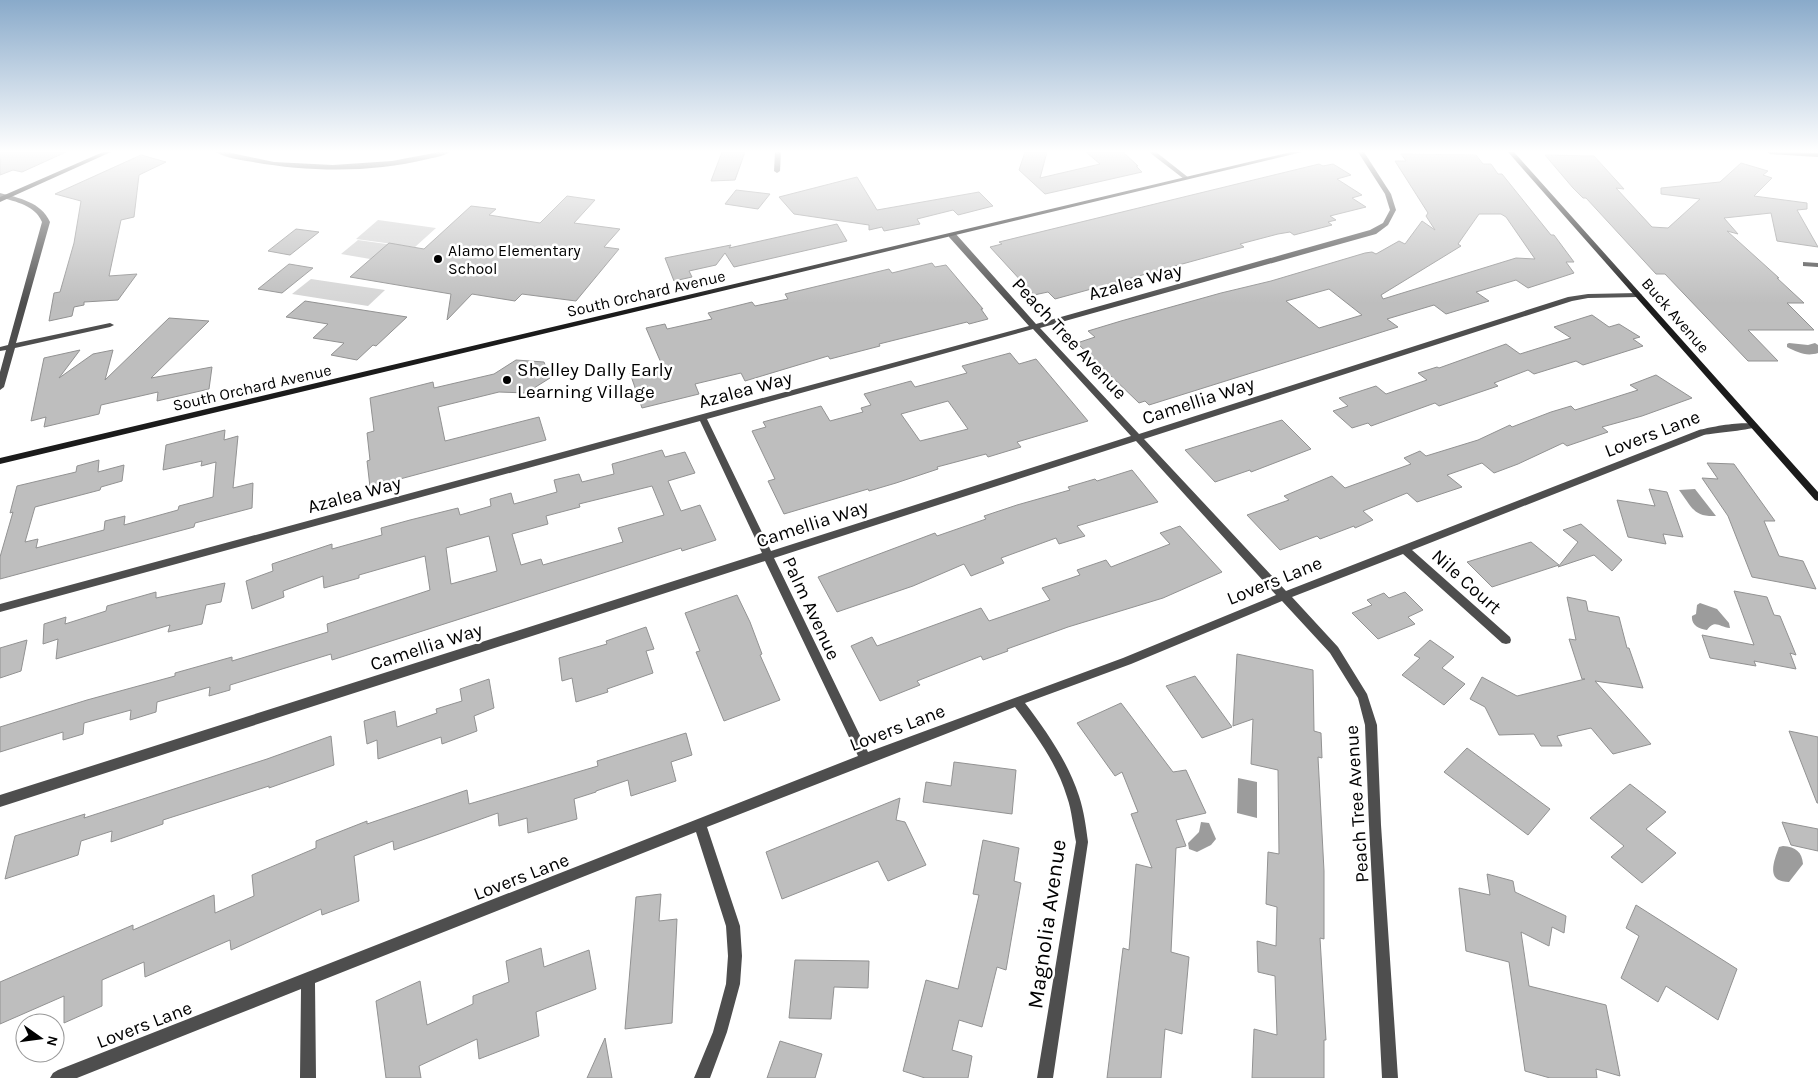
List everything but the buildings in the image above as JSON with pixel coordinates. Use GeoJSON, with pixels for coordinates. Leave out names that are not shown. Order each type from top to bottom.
{"type":"FeatureCollection","features":[{"type":"Feature","properties":{"kind":"street"},"geometry":{"type":"LineString","coordinates":[[0,387],[46,222],[38,210],[17,202]]}},
{"type":"Feature","properties":{"kind":"street","name":"South Orchard Avenue"},"geometry":{"type":"LineString","coordinates":[[0,461],[1086,202]]}},
{"type":"Feature","properties":{"kind":"street","name":"Azalea Way"},"geometry":{"type":"LineString","coordinates":[[0,608],[1373,232],[1386,224],[1393,210],[1391,202]]}},
{"type":"Feature","properties":{"kind":"street","name":"Buck Avenue"},"geometry":{"type":"LineString","coordinates":[[1556,202],[1818,498]]}},
{"type":"Feature","properties":{"kind":"street","name":"Peach Tree Avenue"},"geometry":{"type":"LineString","coordinates":[[952,235],[1334,650],[1363,697],[1371,725],[1390,1078]]}},
{"type":"Feature","properties":{"kind":"street"},"geometry":{"type":"LineString","coordinates":[[1806,264],[1818,265]]}},
{"type":"Feature","properties":{"kind":"street","name":"Camellia Way"},"geometry":{"type":"LineString","coordinates":[[0,801],[1571,299],[1588,296],[1638,295]]}},
{"type":"Feature","properties":{"kind":"street"},"geometry":{"type":"LineString","coordinates":[[0,348],[110,325]]}},
{"type":"Feature","properties":{"kind":"street","name":"Palm Avenue"},"geometry":{"type":"LineString","coordinates":[[702,417],[865,759]]}},
{"type":"Feature","properties":{"kind":"street","name":"Lovers Lane"},"geometry":{"type":"LineString","coordinates":[[58,1078],[700,826],[865,759],[1017,700],[1127,661],[1284,596],[1702,432],[1754,426]]}},
{"type":"Feature","properties":{"kind":"street","name":"Nile Court"},"geometry":{"type":"LineString","coordinates":[[1404,549],[1506,640]]}},
{"type":"Feature","properties":{"kind":"street","name":"Magnolia Avenue"},"geometry":{"type":"LineString","coordinates":[[1017,700],[1065,775],[1077,810],[1082,842],[1045,1078]]}},
{"type":"Feature","properties":{"kind":"street"},"geometry":{"type":"LineString","coordinates":[[700,826],[733,926],[735,956],[733,984],[720,1032],[702,1078]]}},
{"type":"Feature","properties":{"kind":"street"},"geometry":{"type":"LineString","coordinates":[[308,980],[308,1078]]}},
{"type":"Feature","properties":{"kind":"shaded area"},"geometry":{"type":"Polygon","coordinates":[[[378,220],[436,228],[415,247],[356,239],[378,220]]]}},
{"type":"Feature","properties":{"kind":"shaded area"},"geometry":{"type":"Polygon","coordinates":[[[358,240],[393,245],[376,260],[341,254],[358,240]]]}},
{"type":"Feature","properties":{"kind":"shaded area"},"geometry":{"type":"Polygon","coordinates":[[[311,279],[385,290],[368,306],[292,294],[311,279]]]}},
{"type":"Feature","properties":{"kind":"shaded area"},"geometry":{"type":"Polygon","coordinates":[[[1789,343],[1808,345],[1815,343],[1818,345],[1818,353],[1806,354],[1798,352],[1787,347],[1789,343]]]}},
{"type":"Feature","properties":{"kind":"shaded area"},"geometry":{"type":"Polygon","coordinates":[[[1695,489],[1716,516],[1698,513],[1690,506],[1679,490],[1695,489]]]}},
{"type":"Feature","properties":{"kind":"shaded area"},"geometry":{"type":"Polygon","coordinates":[[[1700,603],[1717,609],[1729,623],[1730,628],[1715,624],[1707,630],[1696,626],[1692,616],[1696,614],[1697,605],[1700,603]]]}},
{"type":"Feature","properties":{"kind":"shaded area"},"geometry":{"type":"Polygon","coordinates":[[[1238,778],[1257,782],[1257,818],[1237,813],[1238,778]]]}},
{"type":"Feature","properties":{"kind":"shaded area"},"geometry":{"type":"Polygon","coordinates":[[[1201,822],[1209,823],[1216,839],[1211,845],[1197,852],[1189,849],[1188,843],[1199,832],[1201,822]]]}},
{"type":"Feature","properties":{"kind":"shaded area"},"geometry":{"type":"Polygon","coordinates":[[[1783,846],[1800,853],[1803,864],[1789,882],[1781,881],[1777,878],[1773,870],[1779,847],[1783,846]]]}},
{"type":"Feature","properties":{"kind":"place","name":"Alamo Elementary School"},"geometry":{"type":"Point","coordinates":[438,259]}},
{"type":"Feature","properties":{"kind":"place","name":"Shelley Dally Early Learning Village"},"geometry":{"type":"Point","coordinates":[507,380]}}]}
